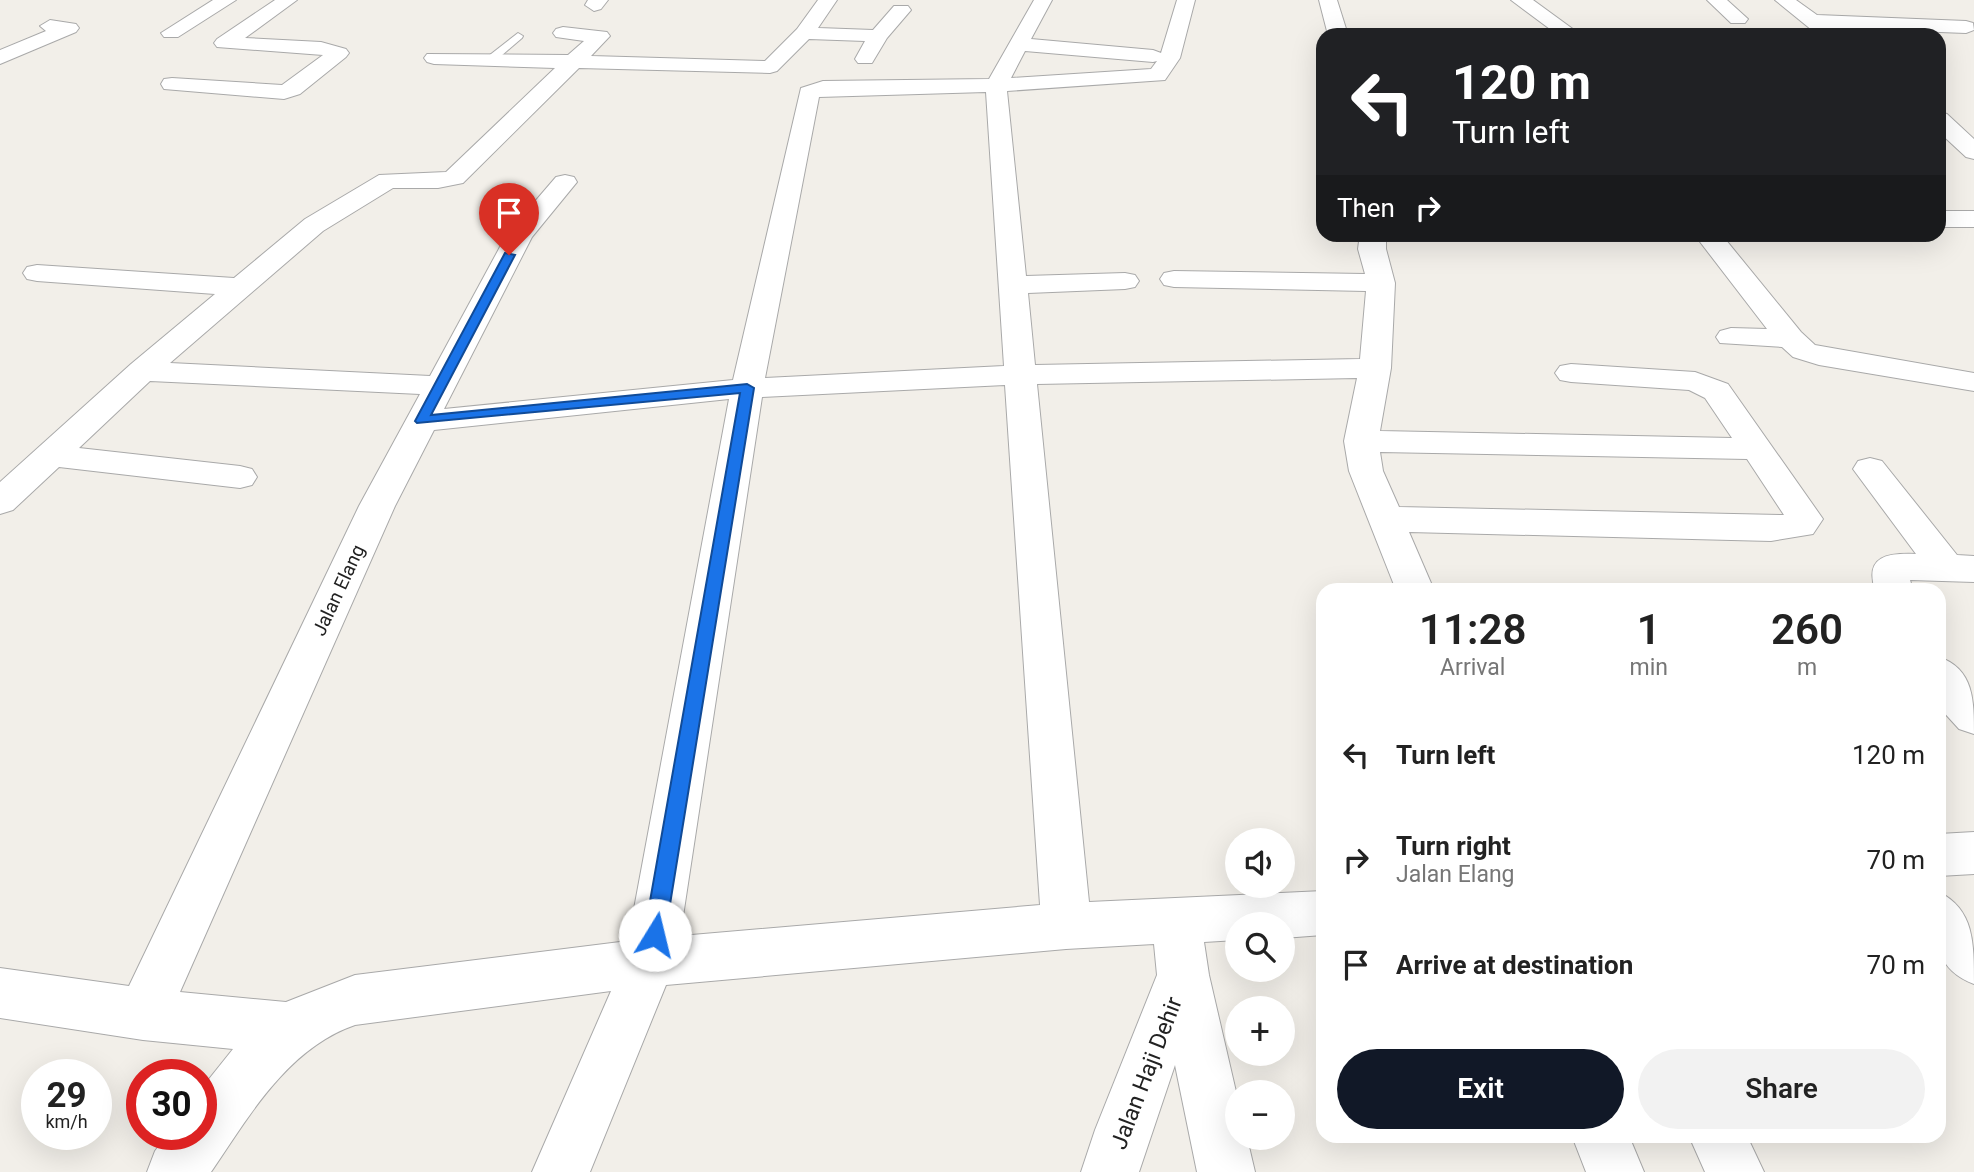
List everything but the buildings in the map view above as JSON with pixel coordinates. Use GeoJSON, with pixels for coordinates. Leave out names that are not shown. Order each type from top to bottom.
{"type":"FeatureCollection","features":[{"type":"Feature","properties":{"kind":"street"},"geometry":{"type":"LineString","coordinates":[[171,33],[227,0]]}},
{"type":"Feature","properties":{"kind":"street"},"geometry":{"type":"LineString","coordinates":[[172,84],[279,93],[292,89],[335,57],[338,51],[224,43],[288,0]]}},
{"type":"Feature","properties":{"kind":"street"},"geometry":{"type":"LineString","coordinates":[[434,58],[770,67],[804,33],[828,0]]}},
{"type":"Feature","properties":{"kind":"street"},"geometry":{"type":"LineString","coordinates":[[1043,0],[996,85],[1066,926]]}},
{"type":"Feature","properties":{"kind":"street"},"geometry":{"type":"LineString","coordinates":[[561,1172],[650,962],[747,388],[809,93],[823,88],[996,85],[1157,75],[1170,58],[1186,0]]}},
{"type":"Feature","properties":{"kind":"street"},"geometry":{"type":"LineString","coordinates":[[1328,0],[1336,28]]}},
{"type":"Feature","properties":{"kind":"street"},"geometry":{"type":"LineString","coordinates":[[1520,0],[1561,28]]}},
{"type":"Feature","properties":{"kind":"street"},"geometry":{"type":"LineString","coordinates":[[1716,0],[1738,19]]}},
{"type":"Feature","properties":{"kind":"street"},"geometry":{"type":"LineString","coordinates":[[1784,0],[1823,28]]}},
{"type":"Feature","properties":{"kind":"street"},"geometry":{"type":"LineString","coordinates":[[1933,7],[1970,30]]}},
{"type":"Feature","properties":{"kind":"street"},"geometry":{"type":"LineString","coordinates":[[862,63],[878,36],[901,10]]}},
{"type":"Feature","properties":{"kind":"street"},"geometry":{"type":"LineString","coordinates":[[1815,21],[1936,28]]}},
{"type":"Feature","properties":{"kind":"street"},"geometry":{"type":"LineString","coordinates":[[0,58],[69,29],[50,26]]}},
{"type":"Feature","properties":{"kind":"street"},"geometry":{"type":"LineString","coordinates":[[1946,29],[1970,30]]}},
{"type":"Feature","properties":{"kind":"street"},"geometry":{"type":"LineString","coordinates":[[0,502],[142,371],[314,225],[387,180],[438,181],[454,178],[600,36],[563,33]]}},
{"type":"Feature","properties":{"kind":"street"},"geometry":{"type":"LineString","coordinates":[[804,33],[878,36]]}},
{"type":"Feature","properties":{"kind":"street"},"geometry":{"type":"LineString","coordinates":[[1019,44],[1170,58]]}},
{"type":"Feature","properties":{"kind":"street"},"geometry":{"type":"LineString","coordinates":[[1946,112],[1962,113]]}},
{"type":"Feature","properties":{"kind":"street"},"geometry":{"type":"LineString","coordinates":[[1946,126],[1974,152]]}},
{"type":"Feature","properties":{"kind":"street","name":"Jalan Elang"},"geometry":{"type":"LineString","coordinates":[[143,1014],[377,506],[520,234],[565,182]]}},
{"type":"Feature","properties":{"kind":"street"},"geometry":{"type":"LineString","coordinates":[[1946,219],[1974,219]]}},
{"type":"Feature","properties":{"kind":"street"},"geometry":{"type":"LineString","coordinates":[[1372,242],[1381,283],[1375,368],[1361,441],[1366,471],[1412,583]]}},
{"type":"Feature","properties":{"kind":"street"},"geometry":{"type":"LineString","coordinates":[[1713,242],[1790,338],[1804,351],[1819,356],[1974,382]]}},
{"type":"Feature","properties":{"kind":"street"},"geometry":{"type":"LineString","coordinates":[[37,273],[240,287]]}},
{"type":"Feature","properties":{"kind":"street"},"geometry":{"type":"LineString","coordinates":[[1174,279],[1381,283]]}},
{"type":"Feature","properties":{"kind":"street"},"geometry":{"type":"LineString","coordinates":[[1013,285],[1125,281]]}},
{"type":"Feature","properties":{"kind":"street"},"geometry":{"type":"LineString","coordinates":[[1731,337],[1790,338]]}},
{"type":"Feature","properties":{"kind":"street"},"geometry":{"type":"LineString","coordinates":[[422,421],[747,388],[1021,375],[1375,368]]}},
{"type":"Feature","properties":{"kind":"street"},"geometry":{"type":"LineString","coordinates":[[142,371],[440,386]]}},
{"type":"Feature","properties":{"kind":"street"},"geometry":{"type":"LineString","coordinates":[[1387,519],[1771,529],[1800,525],[1805,519],[1800,508],[1717,391],[1706,385],[1672,379],[1571,373]]}},
{"type":"Feature","properties":{"kind":"street"},"geometry":{"type":"LineString","coordinates":[[1361,441],[1759,449]]}},
{"type":"Feature","properties":{"kind":"street"},"geometry":{"type":"LineString","coordinates":[[50,455],[240,477]]}},
{"type":"Feature","properties":{"kind":"street"},"geometry":{"type":"LineString","coordinates":[[1870,469],[1960,568]]}},
{"type":"Feature","properties":{"kind":"street"},"geometry":{"type":"LineString","coordinates":[[1892,583],[1891,569],[1895,566],[1960,568]]}},
{"type":"Feature","properties":{"kind":"street"},"geometry":{"type":"LineString","coordinates":[[1946,682],[1974,717]]}},
{"type":"Feature","properties":{"kind":"street"},"geometry":{"type":"LineString","coordinates":[[1946,855],[1974,853]]}},
{"type":"Feature","properties":{"kind":"street"},"geometry":{"type":"LineString","coordinates":[[176,1172],[253,1069],[292,1029],[326,1009],[355,1000],[650,962],[1066,926],[1316,913]]}},
{"type":"Feature","properties":{"kind":"street"},"geometry":{"type":"LineString","coordinates":[[1176,922],[1183,975],[1226,1172]]}},
{"type":"Feature","properties":{"kind":"street"},"geometry":{"type":"LineString","coordinates":[[1946,924],[1974,960]]}},
{"type":"Feature","properties":{"kind":"street","name":"Jalan Haji Dehir"},"geometry":{"type":"LineString","coordinates":[[1110,1172],[1123,1130],[1183,975]]}},
{"type":"Feature","properties":{"kind":"street"},"geometry":{"type":"LineString","coordinates":[[0,993],[143,1014],[292,1029]]}},
{"type":"Feature","properties":{"kind":"street"},"geometry":{"type":"LineString","coordinates":[[1603,1143],[1615,1172]]}},
{"type":"Feature","properties":{"kind":"street"},"geometry":{"type":"LineString","coordinates":[[1720,1143],[1735,1172]]}},
{"type":"Feature","properties":{"kind":"lane"},"geometry":{"type":"LineString","coordinates":[[490,60],[518,36]]}},
{"type":"Feature","properties":{"kind":"route"},"geometry":{"type":"LineString","coordinates":[[509,255],[422,421],[747,388],[655,935]]}}]}
